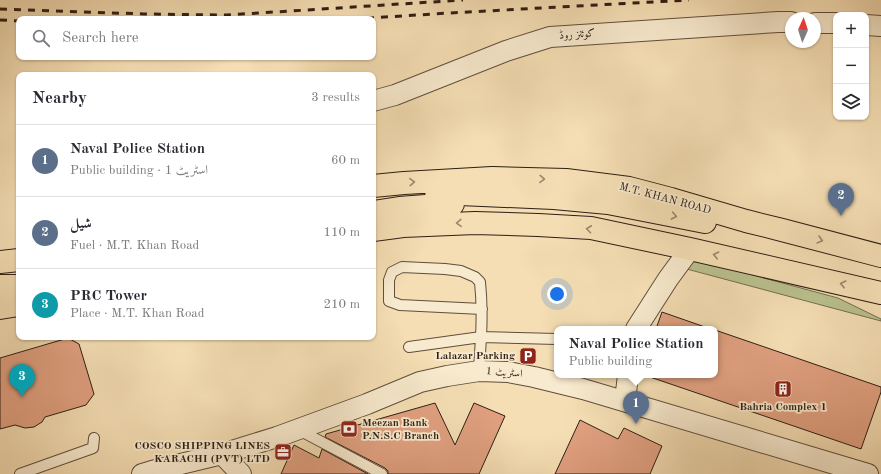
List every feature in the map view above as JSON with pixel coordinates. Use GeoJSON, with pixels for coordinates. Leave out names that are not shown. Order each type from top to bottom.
{"type":"FeatureCollection","features":[{"type":"Feature","properties":{"kind":"highway","name":"M.T. KHAN ROAD"},"geometry":{"type":"LineString","coordinates":[[376,186],[492,178],[566,180],[629,188],[746,221],[881,256]]}},
{"type":"Feature","properties":{"kind":"highway"},"geometry":{"type":"LineString","coordinates":[[376,201],[460,194],[554,198],[607,209],[762,230],[782,230]]}},
{"type":"Feature","properties":{"kind":"highway"},"geometry":{"type":"LineString","coordinates":[[376,212],[399,208],[456,204],[513,204],[607,209],[656,226],[674,235],[690,250]]}},
{"type":"Feature","properties":{"kind":"highway"},"geometry":{"type":"LineString","coordinates":[[376,230],[403,226],[475,223],[538,224],[591,228],[843,284],[878,294]]}},
{"type":"Feature","properties":{"kind":"highway"},"geometry":{"type":"LineString","coordinates":[[0,262],[16,260]]}},
{"type":"Feature","properties":{"kind":"highway"},"geometry":{"type":"LineString","coordinates":[[0,276],[16,274]]}},
{"type":"Feature","properties":{"kind":"highway"},"geometry":{"type":"LineString","coordinates":[[0,286],[16,286]]}},
{"type":"Feature","properties":{"kind":"highway"},"geometry":{"type":"LineString","coordinates":[[0,308],[16,305]]}},
{"type":"Feature","properties":{"kind":"street","name":"کوئنز روڈ"},"geometry":{"type":"LineString","coordinates":[[376,100],[395,95],[506,52],[550,37],[785,22]]}},
{"type":"Feature","properties":{"kind":"street"},"geometry":{"type":"LineString","coordinates":[[821,23],[833,23]]}},
{"type":"Feature","properties":{"kind":"street"},"geometry":{"type":"LineString","coordinates":[[869,25],[881,26]]}},
{"type":"Feature","properties":{"kind":"street"},"geometry":{"type":"LineString","coordinates":[[638,326],[668,279],[690,250]]}},
{"type":"Feature","properties":{"kind":"street","name":"اسٹریٹ 1"},"geometry":{"type":"LineString","coordinates":[[142,474],[222,454],[276,437],[367,404],[420,382],[479,371],[508,372],[583,389],[868,474]]}},
{"type":"Feature","properties":{"kind":"street"},"geometry":{"type":"LineString","coordinates":[[626,401],[628,378]]}},
{"type":"Feature","properties":{"kind":"street"},"geometry":{"type":"LineString","coordinates":[[222,454],[241,474]]}},
{"type":"Feature","properties":{"kind":"lane"},"geometry":{"type":"LineString","coordinates":[[479,371],[482,309],[480,282],[475,277],[461,271],[402,268],[392,272],[389,280],[389,301],[400,305],[482,309]]}},
{"type":"Feature","properties":{"kind":"lane"},"geometry":{"type":"LineString","coordinates":[[409,347],[481,337],[554,339]]}},
{"type":"Feature","properties":{"kind":"lane"},"geometry":{"type":"LineString","coordinates":[[297,429],[382,474]]}},
{"type":"Feature","properties":{"kind":"lane"},"geometry":{"type":"LineString","coordinates":[[20,474],[93,448],[94,438]]}},
{"type":"Feature","properties":{"kind":"green space"},"geometry":{"type":"Polygon","coordinates":[[[697,260],[838,298],[881,319],[881,321],[683,268],[697,260]]]}},
{"type":"Feature","properties":{"kind":"building"},"geometry":{"type":"Polygon","coordinates":[[[662,312],[702,326],[657,326],[662,312]]]}},
{"type":"Feature","properties":{"kind":"building","name":"Bahria Complex 1"},"geometry":{"type":"Polygon","coordinates":[[[718,331],[881,387],[881,392],[861,449],[653,378],[718,378],[718,331]]]}},
{"type":"Feature","properties":{"kind":"building"},"geometry":{"type":"Polygon","coordinates":[[[61,340],[72,340],[79,344],[94,394],[86,405],[45,417],[42,422],[34,427],[25,428],[15,425],[0,429],[0,358],[61,340]]]}},
{"type":"Feature","properties":{"kind":"building"},"geometry":{"type":"Polygon","coordinates":[[[435,403],[455,445],[474,403],[505,416],[479,474],[388,474],[388,471],[385,468],[325,437],[326,434],[435,403]]]}},
{"type":"Feature","properties":{"kind":"building"},"geometry":{"type":"Polygon","coordinates":[[[580,420],[618,439],[624,428],[662,446],[650,474],[555,474],[580,420]]]}},
{"type":"Feature","properties":{"kind":"building"},"geometry":{"type":"Polygon","coordinates":[[[294,445],[319,458],[322,449],[368,474],[281,474],[294,445]]]}},
{"type":"Feature","properties":{"kind":"railway"},"geometry":{"type":"LineString","coordinates":[[0,9],[226,15],[463,0]]}},
{"type":"Feature","properties":{"kind":"railway"},"geometry":{"type":"LineString","coordinates":[[376,18],[689,0]]}},
{"type":"Feature","properties":{"kind":"railway"},"geometry":{"type":"LineString","coordinates":[[0,20],[16,21]]}},
{"type":"Feature","properties":{"kind":"place","name":"شیل"},"geometry":{"type":"Point","coordinates":[841,216]}},
{"type":"Feature","properties":{"kind":"place","name":"Lalazar Parking"},"geometry":{"type":"Point","coordinates":[528,356]}},
{"type":"Feature","properties":{"kind":"place","name":"Bahria Complex 1"},"geometry":{"type":"Point","coordinates":[783,389]}},
{"type":"Feature","properties":{"kind":"place","name":"PRC Tower"},"geometry":{"type":"Point","coordinates":[22,397]}},
{"type":"Feature","properties":{"kind":"place","name":"Naval Police Station"},"geometry":{"type":"Point","coordinates":[636,424]}},
{"type":"Feature","properties":{"kind":"place","name":"Meezan Bank P.N.S.C Branch"},"geometry":{"type":"Point","coordinates":[349,429]}},
{"type":"Feature","properties":{"kind":"place","name":"COSCO SHIPPING LINES KARACHI (PVT) LTD"},"geometry":{"type":"Point","coordinates":[283,452]}}]}
